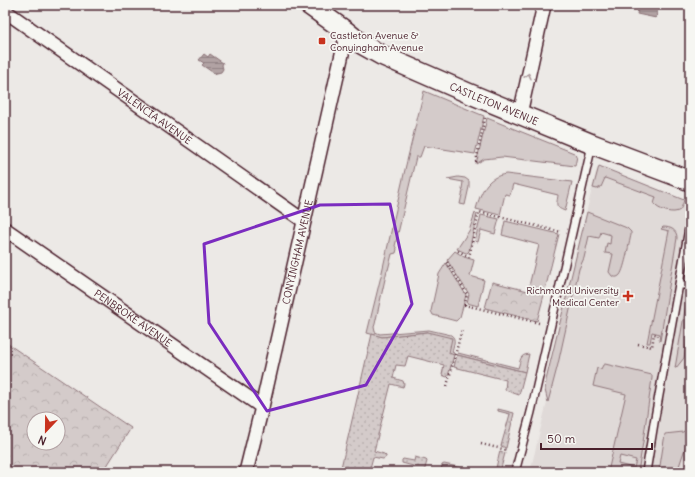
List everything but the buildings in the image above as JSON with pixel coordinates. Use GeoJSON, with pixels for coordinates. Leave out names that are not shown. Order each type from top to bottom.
{"type":"FeatureCollection","features":[{"type":"Feature","properties":{"kind":"street","name":"CASTLETON AVENUE"},"geometry":{"type":"LineString","coordinates":[[308,5],[363,45],[381,55],[468,93],[592,144],[690,181]]}},
{"type":"Feature","properties":{"kind":"street"},"geometry":{"type":"LineString","coordinates":[[520,114],[544,5]]}},
{"type":"Feature","properties":{"kind":"street","name":"VALENCIA AVENUE"},"geometry":{"type":"LineString","coordinates":[[5,10],[304,221]]}},
{"type":"Feature","properties":{"kind":"street","name":"CONYINGHAM AVENUE"},"geometry":{"type":"LineString","coordinates":[[246,472],[262,408],[347,32]]}},
{"type":"Feature","properties":{"kind":"street","name":"PENBROKE AVENUE"},"geometry":{"type":"LineString","coordinates":[[5,229],[262,408]]}},
{"type":"Feature","properties":{"kind":"lane"},"geometry":{"type":"LineString","coordinates":[[515,472],[592,144]]}},
{"type":"Feature","properties":{"kind":"lane"},"geometry":{"type":"LineString","coordinates":[[646,472],[690,223]]}},
{"type":"Feature","properties":{"kind":"lane"},"geometry":{"type":"LineString","coordinates":[[679,284],[690,285]]}},
{"type":"Feature","properties":{"kind":"path"},"geometry":{"type":"LineString","coordinates":[[476,162],[486,116]]}},
{"type":"Feature","properties":{"kind":"path"},"geometry":{"type":"LineString","coordinates":[[458,251],[469,257],[479,212],[561,232]]}},
{"type":"Feature","properties":{"kind":"path"},"geometry":{"type":"LineString","coordinates":[[447,262],[467,294],[465,305],[539,323]]}},
{"type":"Feature","properties":{"kind":"path"},"geometry":{"type":"LineString","coordinates":[[447,386],[462,329]]}},
{"type":"Feature","properties":{"kind":"path"},"geometry":{"type":"LineString","coordinates":[[638,344],[652,347],[654,334],[658,335],[658,340]]}},
{"type":"Feature","properties":{"kind":"path"},"geometry":{"type":"LineString","coordinates":[[481,444],[507,450]]}},
{"type":"Feature","properties":{"kind":"highlighted area"},"geometry":{"type":"Polygon","coordinates":[[[390,204],[412,304],[366,385],[267,411],[209,323],[204,244],[320,205],[390,204]]]}},
{"type":"Feature","properties":{"kind":"shaded area"},"geometry":{"type":"Polygon","coordinates":[[[639,5],[658,8],[656,18],[637,14],[639,5]]]}},
{"type":"Feature","properties":{"kind":"shaded area"},"geometry":{"type":"Polygon","coordinates":[[[204,54],[208,57],[210,54],[223,63],[223,69],[221,72],[215,74],[202,65],[204,63],[199,60],[204,54]]]}},
{"type":"Feature","properties":{"kind":"shaded area","name":"Richmond University Medical Center"},"geometry":{"type":"Polygon","coordinates":[[[599,166],[690,203],[690,472],[530,472],[547,402],[545,390],[546,380],[596,172],[599,166]]]}},
{"type":"Feature","properties":{"kind":"green space"},"geometry":{"type":"Polygon","coordinates":[[[424,91],[484,116],[475,154],[424,146],[420,157],[416,157],[395,246],[397,249],[396,253],[392,254],[387,270],[374,327],[375,332],[380,334],[429,330],[451,335],[454,338],[452,352],[454,355],[449,354],[427,332],[382,337],[367,333],[424,91]]]}},
{"type":"Feature","properties":{"kind":"green space"},"geometry":{"type":"Polygon","coordinates":[[[487,118],[574,153],[577,156],[575,166],[502,157],[484,159],[476,164],[487,118]]]}},
{"type":"Feature","properties":{"kind":"green space"},"geometry":{"type":"Polygon","coordinates":[[[599,166],[684,200],[681,209],[674,212],[662,210],[654,204],[656,197],[605,178],[601,187],[597,189],[593,188],[599,166]]]}},
{"type":"Feature","properties":{"kind":"green space"},"geometry":{"type":"Polygon","coordinates":[[[506,174],[572,182],[565,211],[557,205],[558,195],[513,184],[510,195],[505,194],[500,215],[476,209],[485,186],[494,178],[506,174]]]}},
{"type":"Feature","properties":{"kind":"green space"},"geometry":{"type":"Polygon","coordinates":[[[458,177],[465,178],[469,181],[465,205],[460,204],[463,182],[447,179],[458,177]]]}},
{"type":"Feature","properties":{"kind":"green space"},"geometry":{"type":"Polygon","coordinates":[[[587,212],[627,228],[631,232],[631,235],[623,269],[621,274],[616,277],[612,276],[609,272],[613,254],[605,253],[607,243],[610,244],[611,235],[601,232],[599,238],[589,236],[584,258],[579,269],[548,402],[545,390],[546,380],[587,212]]]}},
{"type":"Feature","properties":{"kind":"green space"},"geometry":{"type":"Polygon","coordinates":[[[475,213],[477,214],[469,251],[466,253],[457,249],[469,231],[475,213]]]}},
{"type":"Feature","properties":{"kind":"green space"},"geometry":{"type":"Polygon","coordinates":[[[481,215],[499,219],[495,234],[481,230],[478,242],[475,241],[481,215]]]}},
{"type":"Feature","properties":{"kind":"green space"},"geometry":{"type":"Polygon","coordinates":[[[505,221],[559,234],[545,290],[529,286],[539,245],[502,235],[505,221]]]}},
{"type":"Feature","properties":{"kind":"green space"},"geometry":{"type":"Polygon","coordinates":[[[663,227],[673,230],[676,233],[677,238],[660,341],[660,334],[652,332],[650,343],[647,343],[669,231],[661,229],[663,227]]]}},
{"type":"Feature","properties":{"kind":"green space"},"geometry":{"type":"Polygon","coordinates":[[[455,251],[464,257],[474,260],[470,276],[484,280],[478,306],[467,303],[469,294],[447,260],[455,251]]]}},
{"type":"Feature","properties":{"kind":"green space"},"geometry":{"type":"Polygon","coordinates":[[[446,263],[466,295],[460,317],[456,321],[433,315],[431,311],[439,274],[446,263]]]}},
{"type":"Feature","properties":{"kind":"green space"},"geometry":{"type":"Polygon","coordinates":[[[492,282],[544,295],[537,321],[485,308],[492,282]]]}},
{"type":"Feature","properties":{"kind":"green space"},"geometry":{"type":"Polygon","coordinates":[[[690,295],[690,323],[684,358],[675,368],[687,298],[690,295]]]}},
{"type":"Feature","properties":{"kind":"green space"},"geometry":{"type":"Polygon","coordinates":[[[427,332],[452,338],[449,353],[454,355],[448,376],[442,375],[444,365],[408,356],[405,366],[396,365],[393,378],[403,381],[404,384],[403,387],[391,384],[374,451],[384,454],[386,457],[383,459],[373,457],[369,472],[340,472],[372,334],[382,337],[427,332]]]}},
{"type":"Feature","properties":{"kind":"green space"},"geometry":{"type":"Polygon","coordinates":[[[5,342],[131,428],[103,472],[5,472],[5,342]]]}},
{"type":"Feature","properties":{"kind":"green space"},"geometry":{"type":"Polygon","coordinates":[[[458,353],[518,368],[523,355],[529,354],[525,372],[457,355],[458,353]]]}},
{"type":"Feature","properties":{"kind":"green space"},"geometry":{"type":"Polygon","coordinates":[[[457,355],[525,372],[519,395],[505,390],[506,380],[454,367],[457,355]]]}},
{"type":"Feature","properties":{"kind":"green space"},"geometry":{"type":"Polygon","coordinates":[[[605,364],[652,375],[638,472],[608,472],[626,394],[593,386],[597,368],[601,369],[605,364]],[[620,456],[618,464],[634,468],[636,460],[620,456]]]}},
{"type":"Feature","properties":{"kind":"green space"},"geometry":{"type":"Polygon","coordinates":[[[498,409],[514,413],[506,448],[501,446],[510,414],[498,411],[498,409]]]}},
{"type":"Feature","properties":{"kind":"green space"},"geometry":{"type":"Polygon","coordinates":[[[690,426],[690,434],[677,472],[659,472],[665,434],[683,432],[690,426]]]}},
{"type":"Feature","properties":{"kind":"green space"},"geometry":{"type":"Polygon","coordinates":[[[500,451],[505,453],[500,472],[495,472],[500,451]]]}},
{"type":"Feature","properties":{"kind":"green space"},"geometry":{"type":"Polygon","coordinates":[[[415,457],[427,461],[424,472],[412,471],[413,466],[402,463],[403,459],[414,461],[415,457]]]}},
{"type":"Feature","properties":{"kind":"green space"},"geometry":{"type":"Polygon","coordinates":[[[444,464],[463,468],[466,472],[441,472],[442,465],[444,464]]]}},
{"type":"Feature","properties":{"kind":"place","name":"Castleton Avenue & Conyingham Avenue"},"geometry":{"type":"Point","coordinates":[322,41]}},
{"type":"Feature","properties":{"kind":"place","name":"Richmond University Medical Center"},"geometry":{"type":"Point","coordinates":[628,296]}}]}
